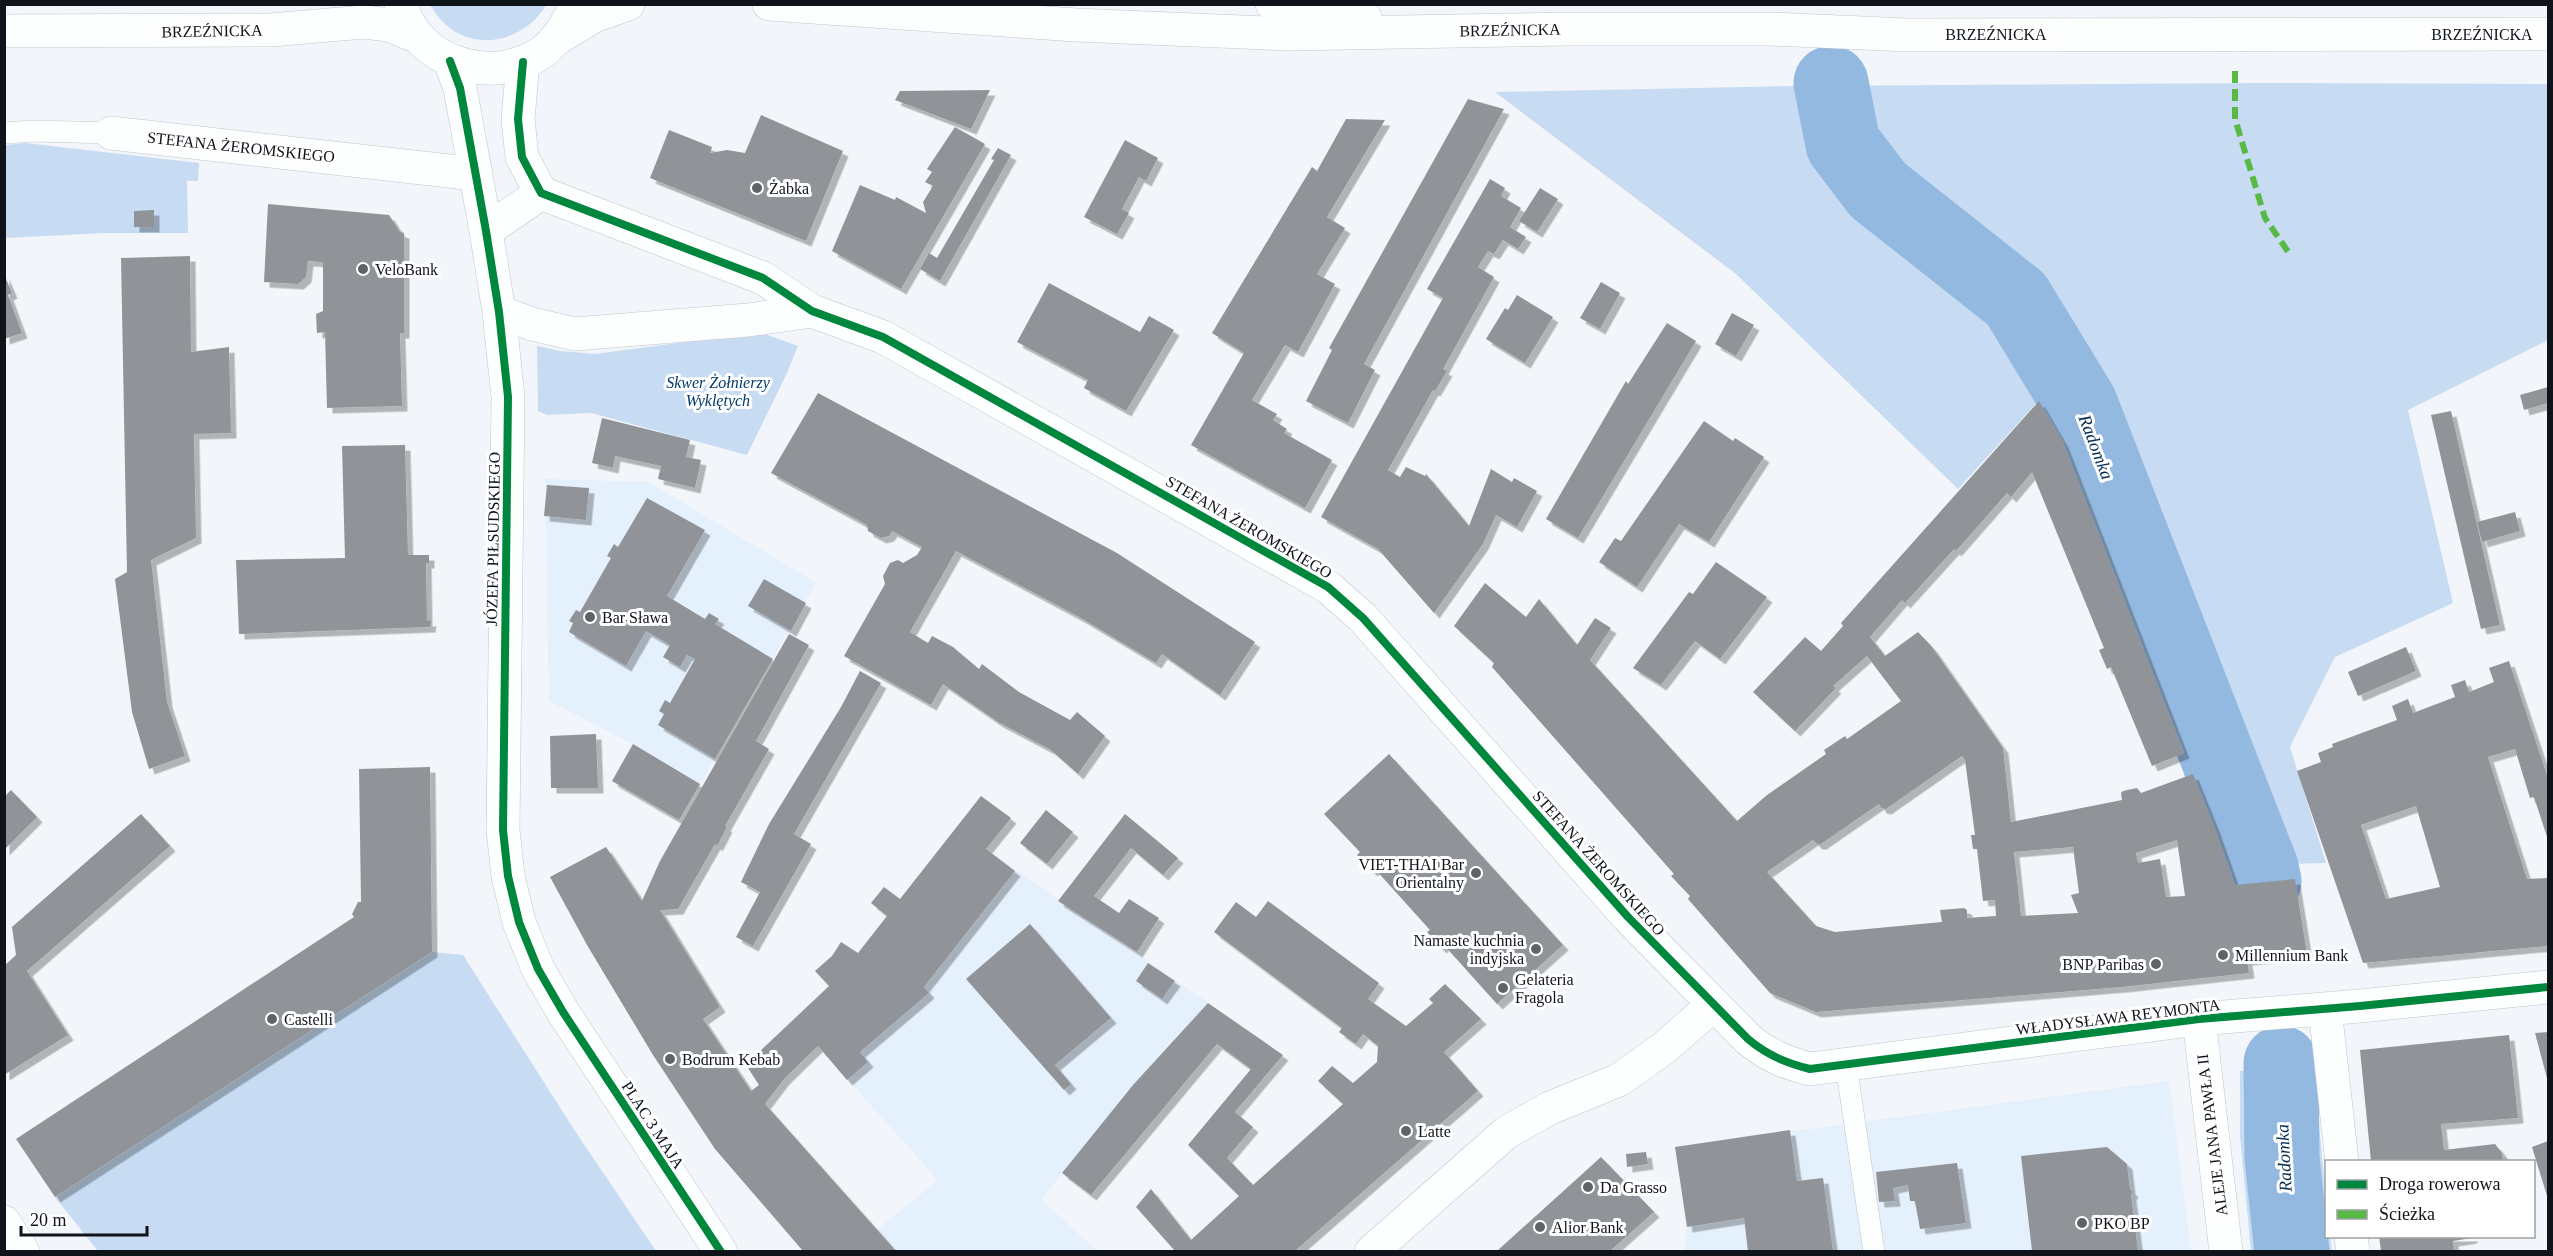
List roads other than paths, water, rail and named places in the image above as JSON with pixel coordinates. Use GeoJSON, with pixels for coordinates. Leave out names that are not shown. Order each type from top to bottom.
{"type":"FeatureCollection","features":[{"type":"Feature","properties":{"kind":"street"},"geometry":{"type":"LineString","coordinates":[[401,4],[403,13],[417,37],[432,51],[450,61],[474,68],[498,68],[523,63],[594,16],[628,4]]}},
{"type":"Feature","properties":{"kind":"street"},"geometry":{"type":"LineString","coordinates":[[556,39],[570,19],[576,4]]}},
{"type":"Feature","properties":{"kind":"street","name":"BRZEŹNICKA"},"geometry":{"type":"LineString","coordinates":[[769,4],[1076,25],[1277,34],[1444,30],[1771,29],[1907,35],[2548,34]]}},
{"type":"Feature","properties":{"kind":"street","name":"BRZEŹNICKA"},"geometry":{"type":"LineString","coordinates":[[1272,4],[1444,30]]}},
{"type":"Feature","properties":{"kind":"street","name":"BRZEŹNICKA"},"geometry":{"type":"LineString","coordinates":[[4,32],[271,30],[364,22],[388,25],[417,37]]}},
{"type":"Feature","properties":{"kind":"street","name":"JÓZEFA PIŁSUDSKIEGO"},"geometry":{"type":"LineString","coordinates":[[450,61],[460,88],[486,231],[499,312],[508,397],[503,830],[508,876],[519,922],[538,969],[563,1012]]}},
{"type":"Feature","properties":{"kind":"street"},"geometry":{"type":"LineString","coordinates":[[523,63],[518,119],[522,157],[541,193],[763,278],[812,311]]}},
{"type":"Feature","properties":{"kind":"street","name":"STEFANA ŻEROMSKIEGO"},"geometry":{"type":"LineString","coordinates":[[111,134],[476,174]]}},
{"type":"Feature","properties":{"kind":"street"},"geometry":{"type":"LineString","coordinates":[[486,231],[541,193]]}},
{"type":"Feature","properties":{"kind":"street"},"geometry":{"type":"LineString","coordinates":[[499,312],[532,324],[576,334],[748,320],[812,311]]}},
{"type":"Feature","properties":{"kind":"street","name":"STEFANA ŻEROMSKIEGO"},"geometry":{"type":"LineString","coordinates":[[812,311],[883,337],[1328,587],[1363,618],[1628,917],[1713,1005]]}},
{"type":"Feature","properties":{"kind":"street","name":"WŁADYSŁAWA REYMONTA"},"geometry":{"type":"LineString","coordinates":[[1713,1005],[1763,1051],[1784,1062],[1810,1069],[2199,1019],[2548,987]]}},
{"type":"Feature","properties":{"kind":"street"},"geometry":{"type":"LineString","coordinates":[[1371,1251],[1507,1132],[1550,1108],[1619,1080],[1664,1048],[1713,1005]]}},
{"type":"Feature","properties":{"kind":"street"},"geometry":{"type":"LineString","coordinates":[[2325,1009],[2343,1160]]}},
{"type":"Feature","properties":{"kind":"street","name":"PLAC 3 MAJA"},"geometry":{"type":"LineString","coordinates":[[563,1012],[721,1251]]}},
{"type":"Feature","properties":{"kind":"street","name":"ALEJE JANA PAWŁA II"},"geometry":{"type":"LineString","coordinates":[[2199,1019],[2226,1251]]}},
{"type":"Feature","properties":{"kind":"street"},"geometry":{"type":"LineString","coordinates":[[4,1222],[23,1251]]}},
{"type":"Feature","properties":{"kind":"lane","name":"STEFANA ŻEROMSKIEGO"},"geometry":{"type":"LineString","coordinates":[[4,133],[34,131],[111,134]]}},
{"type":"Feature","properties":{"kind":"lane"},"geometry":{"type":"LineString","coordinates":[[1846,1065],[1874,1251]]}},
{"type":"Feature","properties":{"kind":"waterway","name":"Radomka"},"geometry":{"type":"LineString","coordinates":[[1831,83],[1843,144],[1878,190],[2016,299],[2080,404],[2261,868],[2264,881]]}},
{"type":"Feature","properties":{"kind":"waterway","name":"Radomka"},"geometry":{"type":"LineString","coordinates":[[2281,1063],[2282,1158],[2292,1252]]}},
{"type":"Feature","properties":{"kind":"place","name":"Żabka"},"geometry":{"type":"Point","coordinates":[757,188]}},
{"type":"Feature","properties":{"kind":"place","name":"VeloBank"},"geometry":{"type":"Point","coordinates":[363,269]}},
{"type":"Feature","properties":{"kind":"place","name":"Bar Sława"},"geometry":{"type":"Point","coordinates":[590,617]}},
{"type":"Feature","properties":{"kind":"place","name":"VIET-THAI Bar Orientalny"},"geometry":{"type":"Point","coordinates":[1476,873]}},
{"type":"Feature","properties":{"kind":"place","name":"Namaste kuchnia indyjska"},"geometry":{"type":"Point","coordinates":[1536,949]}},
{"type":"Feature","properties":{"kind":"place","name":"Millennium Bank"},"geometry":{"type":"Point","coordinates":[2223,955]}},
{"type":"Feature","properties":{"kind":"place","name":"BNP Paribas"},"geometry":{"type":"Point","coordinates":[2156,964]}},
{"type":"Feature","properties":{"kind":"place","name":"Gelateria Fragola"},"geometry":{"type":"Point","coordinates":[1503,988]}},
{"type":"Feature","properties":{"kind":"place","name":"Castelli"},"geometry":{"type":"Point","coordinates":[272,1019]}},
{"type":"Feature","properties":{"kind":"place","name":"Bodrum Kebab"},"geometry":{"type":"Point","coordinates":[670,1059]}},
{"type":"Feature","properties":{"kind":"place","name":"Latte"},"geometry":{"type":"Point","coordinates":[1406,1131]}},
{"type":"Feature","properties":{"kind":"place","name":"Da Grasso"},"geometry":{"type":"Point","coordinates":[1588,1187]}},
{"type":"Feature","properties":{"kind":"place","name":"PKO BP"},"geometry":{"type":"Point","coordinates":[2082,1223]}},
{"type":"Feature","properties":{"kind":"place","name":"Alior Bank"},"geometry":{"type":"Point","coordinates":[1540,1227]}},
{"type":"Feature","properties":{"kind":"park label","name":"Skwer Żołnierzy Wyklętych"},"geometry":{"type":"Point","coordinates":[718,391]}}]}
